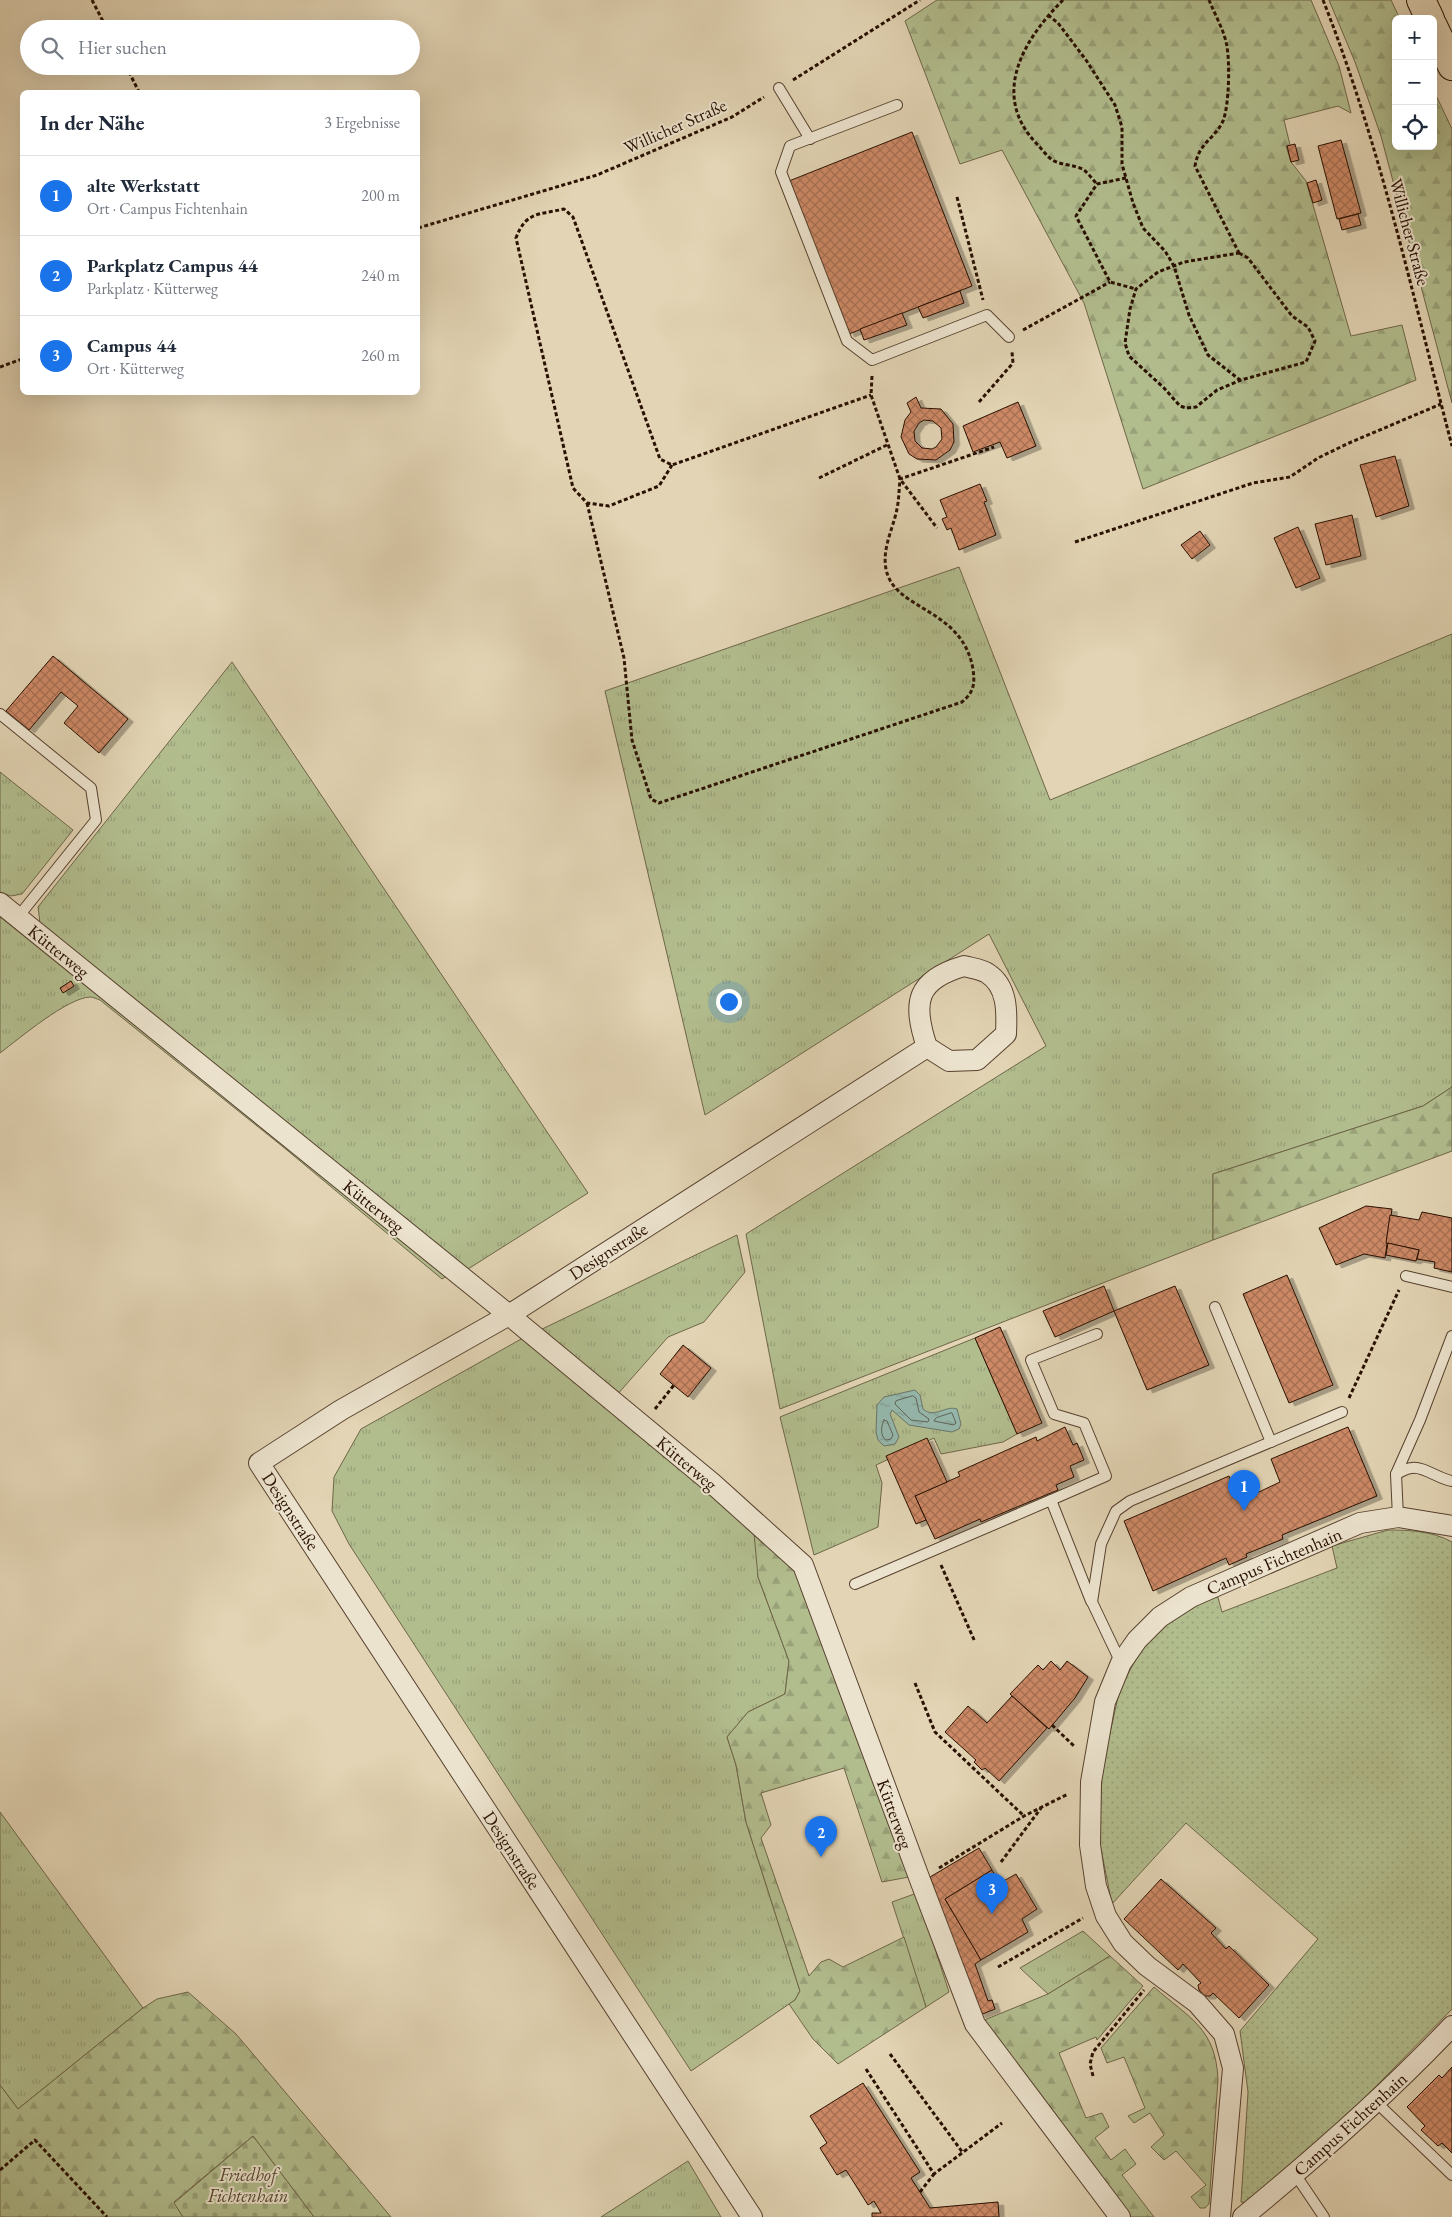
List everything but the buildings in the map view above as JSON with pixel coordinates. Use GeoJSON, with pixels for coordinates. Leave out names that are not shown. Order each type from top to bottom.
{"type":"FeatureCollection","features":[{"type":"Feature","properties":{"kind":"highway"},"geometry":{"type":"LineString","coordinates":[[1421,0],[1428,15]]}},
{"type":"Feature","properties":{"kind":"highway"},"geometry":{"type":"LineString","coordinates":[[1437,34],[1452,66]]}},
{"type":"Feature","properties":{"kind":"street","name":"Kütterweg"},"geometry":{"type":"LineString","coordinates":[[0,902],[509,1315],[712,1483],[803,1565],[975,2024],[1120,2217]]}},
{"type":"Feature","properties":{"kind":"street"},"geometry":{"type":"LineString","coordinates":[[964,966],[986,972],[1000,985],[1007,1008],[1006,1034],[977,1060],[949,1061],[927,1047],[920,1026],[919,1006],[925,986],[944,972],[964,966]]}},
{"type":"Feature","properties":{"kind":"street","name":"Designstraße"},"geometry":{"type":"LineString","coordinates":[[752,2217],[260,1463],[341,1410],[509,1315],[927,1047]]}},
{"type":"Feature","properties":{"kind":"street","name":"Campus Fichtenhain"},"geometry":{"type":"LineString","coordinates":[[1220,2217],[1233,2068],[1224,2034],[1196,2003],[1157,1975],[1123,1943],[1106,1916],[1096,1886],[1090,1845],[1091,1782],[1105,1702],[1120,1663],[1137,1640],[1160,1617],[1191,1596],[1360,1523],[1398,1517],[1452,1526]]}},
{"type":"Feature","properties":{"kind":"street","name":"Campus Fichtenhain"},"geometry":{"type":"LineString","coordinates":[[1243,2217],[1295,2174],[1405,2076],[1452,2026]]}},
{"type":"Feature","properties":{"kind":"lane"},"geometry":{"type":"LineString","coordinates":[[779,88],[810,139]]}},
{"type":"Feature","properties":{"kind":"lane"},"geometry":{"type":"LineString","coordinates":[[897,105],[790,146],[781,172],[847,341],[872,360],[987,315],[1009,337]]}},
{"type":"Feature","properties":{"kind":"lane"},"geometry":{"type":"LineString","coordinates":[[0,714],[91,788],[96,820],[18,917]]}},
{"type":"Feature","properties":{"kind":"lane"},"geometry":{"type":"LineString","coordinates":[[1406,1276],[1452,1287]]}},
{"type":"Feature","properties":{"kind":"lane"},"geometry":{"type":"LineString","coordinates":[[1215,1307],[1271,1442]]}},
{"type":"Feature","properties":{"kind":"lane"},"geometry":{"type":"LineString","coordinates":[[855,1584],[1106,1476],[1084,1423],[1054,1414],[1031,1360],[1097,1334]]}},
{"type":"Feature","properties":{"kind":"lane"},"geometry":{"type":"LineString","coordinates":[[1398,1517],[1396,1474],[1420,1420],[1452,1336]]}},
{"type":"Feature","properties":{"kind":"lane"},"geometry":{"type":"LineString","coordinates":[[1092,1602],[1101,1544],[1116,1511],[1130,1501],[1342,1412]]}},
{"type":"Feature","properties":{"kind":"lane"},"geometry":{"type":"LineString","coordinates":[[1396,1474],[1412,1467],[1441,1479],[1452,1481]]}},
{"type":"Feature","properties":{"kind":"lane"},"geometry":{"type":"LineString","coordinates":[[1051,1500],[1092,1602],[1120,1663]]}},
{"type":"Feature","properties":{"kind":"lane"},"geometry":{"type":"LineString","coordinates":[[1376,2102],[1452,2175]]}},
{"type":"Feature","properties":{"kind":"lane"},"geometry":{"type":"LineString","coordinates":[[1295,2174],[1324,2217]]}},
{"type":"Feature","properties":{"kind":"path"},"geometry":{"type":"LineString","coordinates":[[92,0],[102,20]]}},
{"type":"Feature","properties":{"kind":"path","name":"Willicher Straße"},"geometry":{"type":"LineString","coordinates":[[420,227],[597,175],[732,117],[920,0]]}},
{"type":"Feature","properties":{"kind":"path"},"geometry":{"type":"LineString","coordinates":[[1063,0],[1035,33],[1017,68],[1012,91],[1016,113],[1029,135],[1052,160],[1083,170],[1097,184]]}},
{"type":"Feature","properties":{"kind":"path"},"geometry":{"type":"LineString","coordinates":[[1209,0],[1227,46],[1228,99],[1223,121],[1197,152],[1195,166],[1239,253],[1248,258],[1292,316],[1308,327],[1315,341],[1306,362],[1241,380],[1217,390],[1196,407],[1186,408],[1180,406],[1164,388],[1129,356],[1125,343],[1130,309],[1136,289],[1158,272],[1174,266],[1213,256],[1239,253]]}},
{"type":"Feature","properties":{"kind":"path","name":"Willicher Straße"},"geometry":{"type":"LineString","coordinates":[[1323,0],[1342,49],[1372,140],[1452,446]]}},
{"type":"Feature","properties":{"kind":"path"},"geometry":{"type":"LineString","coordinates":[[1048,16],[1058,22],[1086,60],[1115,105],[1122,128],[1122,164],[1133,204],[1143,228],[1165,251],[1174,266],[1188,315],[1208,355],[1241,380]]}},
{"type":"Feature","properties":{"kind":"path"},"geometry":{"type":"LineString","coordinates":[[130,75],[138,90]]}},
{"type":"Feature","properties":{"kind":"path"},"geometry":{"type":"LineString","coordinates":[[1110,282],[1076,216],[1097,184],[1126,178]]}},
{"type":"Feature","properties":{"kind":"path"},"geometry":{"type":"LineString","coordinates":[[957,197],[987,315]]}},
{"type":"Feature","properties":{"kind":"path"},"geometry":{"type":"LineString","coordinates":[[672,465],[660,459],[573,217],[564,209],[527,218],[520,225],[516,238],[573,488],[587,503],[624,658],[632,740],[651,799],[659,803],[962,702],[970,696],[974,687],[970,654],[960,637],[947,622],[912,601],[894,586],[886,569],[888,535],[897,511],[900,479]]}},
{"type":"Feature","properties":{"kind":"path"},"geometry":{"type":"LineString","coordinates":[[980,402],[1013,363],[1009,337],[1110,282],[1136,289]]}},
{"type":"Feature","properties":{"kind":"path"},"geometry":{"type":"LineString","coordinates":[[0,367],[20,360]]}},
{"type":"Feature","properties":{"kind":"path"},"geometry":{"type":"LineString","coordinates":[[872,360],[872,395],[900,479],[937,528]]}},
{"type":"Feature","properties":{"kind":"path"},"geometry":{"type":"LineString","coordinates":[[587,503],[610,506],[659,486],[672,465],[872,395]]}},
{"type":"Feature","properties":{"kind":"path"},"geometry":{"type":"LineString","coordinates":[[1075,542],[1253,483],[1290,477],[1318,458],[1349,443],[1441,404]]}},
{"type":"Feature","properties":{"kind":"path"},"geometry":{"type":"LineString","coordinates":[[819,478],[889,444]]}},
{"type":"Feature","properties":{"kind":"path"},"geometry":{"type":"LineString","coordinates":[[900,479],[994,447]]}},
{"type":"Feature","properties":{"kind":"path"},"geometry":{"type":"LineString","coordinates":[[1342,1412],[1406,1276]]}},
{"type":"Feature","properties":{"kind":"path"},"geometry":{"type":"LineString","coordinates":[[641,1424],[674,1385]]}},
{"type":"Feature","properties":{"kind":"path"},"geometry":{"type":"LineString","coordinates":[[934,1550],[975,1642]]}},
{"type":"Feature","properties":{"kind":"path"},"geometry":{"type":"LineString","coordinates":[[915,1683],[936,1732],[1024,1816]]}},
{"type":"Feature","properties":{"kind":"path"},"geometry":{"type":"LineString","coordinates":[[920,1880],[1024,1816],[1091,1782]]}},
{"type":"Feature","properties":{"kind":"path"},"geometry":{"type":"LineString","coordinates":[[1001,1862],[1041,1808]]}},
{"type":"Feature","properties":{"kind":"path"},"geometry":{"type":"LineString","coordinates":[[998,1967],[1103,1906]]}},
{"type":"Feature","properties":{"kind":"path"},"geometry":{"type":"LineString","coordinates":[[1093,2076],[1090,2064],[1093,2052],[1157,1975]]}},
{"type":"Feature","properties":{"kind":"path"},"geometry":{"type":"LineString","coordinates":[[890,2054],[963,2153]]}},
{"type":"Feature","properties":{"kind":"path"},"geometry":{"type":"LineString","coordinates":[[866,2069],[934,2174]]}},
{"type":"Feature","properties":{"kind":"path"},"geometry":{"type":"LineString","coordinates":[[920,2192],[934,2174],[1002,2123]]}},
{"type":"Feature","properties":{"kind":"path"},"geometry":{"type":"LineString","coordinates":[[0,2170],[35,2140],[107,2217]]}},
{"type":"Feature","properties":{"kind":"green space"},"geometry":{"type":"Polygon","coordinates":[[[937,0],[1311,0],[1339,66],[1351,113],[1338,106],[1284,120],[1290,145],[1286,146],[1291,162],[1306,181],[1351,336],[1402,325],[1416,380],[1143,489],[1084,303],[1002,150],[960,164],[905,21],[937,0]]]}},
{"type":"Feature","properties":{"kind":"green space"},"geometry":{"type":"Polygon","coordinates":[[[1329,0],[1391,0],[1398,15],[1392,15],[1392,150],[1437,150],[1437,97],[1452,129],[1452,403],[1381,136],[1355,62],[1329,0]]]}},
{"type":"Feature","properties":{"kind":"green space"},"geometry":{"type":"Polygon","coordinates":[[[959,567],[1050,800],[1452,634],[1452,1087],[1423,1106],[1213,1174],[1213,1240],[780,1409],[746,1234],[1046,1046],[989,934],[705,1115],[605,691],[959,567]]]}},
{"type":"Feature","properties":{"kind":"green space"},"geometry":{"type":"Polygon","coordinates":[[[232,662],[588,1193],[468,1269],[456,1264],[40,923],[38,907],[232,662]]]}},
{"type":"Feature","properties":{"kind":"green space"},"geometry":{"type":"Polygon","coordinates":[[[0,772],[73,830],[22,894],[11,896],[0,892],[0,772]]]}},
{"type":"Feature","properties":{"kind":"green space"},"geometry":{"type":"Polygon","coordinates":[[[0,909],[448,1275],[442,1279],[282,1146],[100,1000],[90,997],[69,1004],[0,1053],[0,909]]]}},
{"type":"Feature","properties":{"kind":"green space"},"geometry":{"type":"Polygon","coordinates":[[[1452,1087],[1452,1151],[1213,1240],[1213,1174],[1423,1106],[1452,1087]]]}},
{"type":"Feature","properties":{"kind":"green space"},"geometry":{"type":"Polygon","coordinates":[[[737,1235],[745,1272],[704,1322],[668,1337],[616,1396],[538,1331],[737,1235]]]}},
{"type":"Feature","properties":{"kind":"green space"},"geometry":{"type":"Polygon","coordinates":[[[523,1338],[757,1529],[758,1577],[789,1661],[785,1694],[748,1712],[727,1737],[736,1765],[746,1822],[800,1991],[795,2000],[691,2071],[349,1544],[332,1511],[334,1477],[361,1429],[523,1338]]]}},
{"type":"Feature","properties":{"kind":"green space"},"geometry":{"type":"Polygon","coordinates":[[[975,1338],[1017,1434],[1003,1442],[941,1454],[934,1438],[876,1465],[882,1483],[878,1527],[814,1555],[780,1417],[975,1338]]]}},
{"type":"Feature","properties":{"kind":"green space"},"geometry":{"type":"Polygon","coordinates":[[[1388,1530],[1429,1533],[1452,1542],[1452,2009],[1341,2122],[1251,2204],[1241,2202],[1248,2092],[1240,2031],[1318,1939],[1186,1823],[1112,1904],[1099,1839],[1102,1769],[1120,1688],[1149,1636],[1180,1611],[1217,1594],[1222,1612],[1337,1568],[1332,1546],[1388,1530]]]}},
{"type":"Feature","properties":{"kind":"green space"},"geometry":{"type":"Polygon","coordinates":[[[754,1533],[796,1567],[909,1877],[882,1882],[844,1768],[761,1793],[771,1825],[761,1838],[809,1976],[821,1962],[829,1959],[843,1967],[904,1937],[926,2007],[838,2064],[813,2039],[789,2004],[795,2000],[800,1991],[746,1822],[736,1765],[727,1737],[748,1712],[785,1694],[789,1661],[758,1577],[754,1533]]]}},
{"type":"Feature","properties":{"kind":"green space"},"geometry":{"type":"Polygon","coordinates":[[[0,1812],[143,2008],[18,2109],[0,2085],[0,1812]]]}},
{"type":"Feature","properties":{"kind":"green space"},"geometry":{"type":"Polygon","coordinates":[[[917,1893],[949,1992],[926,2007],[892,1902],[917,1893]]]}},
{"type":"Feature","properties":{"kind":"green space"},"geometry":{"type":"Polygon","coordinates":[[[1083,1931],[1110,1956],[1048,1994],[1020,1968],[1083,1931]]]}},
{"type":"Feature","properties":{"kind":"green space"},"geometry":{"type":"Polygon","coordinates":[[[1110,1956],[1143,1986],[1097,2040],[1096,2037],[1059,2053],[1086,2118],[1102,2113],[1109,2127],[1095,2138],[1111,2160],[1125,2149],[1136,2164],[1122,2175],[1154,2217],[1130,2217],[982,2021],[1048,1994],[1110,1956]]]}},
{"type":"Feature","properties":{"kind":"green space"},"geometry":{"type":"Polygon","coordinates":[[[1154,1987],[1189,2016],[1198,2026],[1212,2048],[1216,2062],[1218,2080],[1209,2204],[1205,2208],[1200,2208],[1191,2197],[1206,2185],[1176,2151],[1164,2160],[1151,2147],[1164,2135],[1150,2113],[1134,2123],[1128,2116],[1145,2108],[1124,2057],[1107,2063],[1101,2048],[1154,1987]]]}},
{"type":"Feature","properties":{"kind":"green space"},"geometry":{"type":"Polygon","coordinates":[[[188,1992],[236,2034],[391,2217],[314,2217],[253,2136],[174,2202],[183,2217],[0,2217],[0,2085],[18,2109],[143,2008],[157,1999],[188,1992]]]}},
{"type":"Feature","properties":{"kind":"green space","name":"Friedhof Fichtenhain"},"geometry":{"type":"Polygon","coordinates":[[[253,2136],[314,2217],[183,2217],[174,2203],[253,2136]]]}},
{"type":"Feature","properties":{"kind":"green space"},"geometry":{"type":"Polygon","coordinates":[[[688,2161],[721,2217],[601,2217],[688,2161]]]}},
{"type":"Feature","properties":{"kind":"water"},"geometry":{"type":"Polygon","coordinates":[[[915,1390],[920,1395],[923,1409],[927,1412],[957,1409],[961,1424],[959,1429],[952,1432],[909,1425],[892,1410],[890,1414],[899,1437],[895,1444],[884,1446],[878,1440],[876,1432],[877,1405],[884,1397],[915,1390]]]}},
{"type":"Feature","properties":{"kind":"place","name":"alte Werkstatt"},"geometry":{"type":"Point","coordinates":[1244,1511]}},
{"type":"Feature","properties":{"kind":"place","name":"Parkplatz Campus 44"},"geometry":{"type":"Point","coordinates":[821,1857]}},
{"type":"Feature","properties":{"kind":"place","name":"Campus 44"},"geometry":{"type":"Point","coordinates":[992,1914]}}]}
